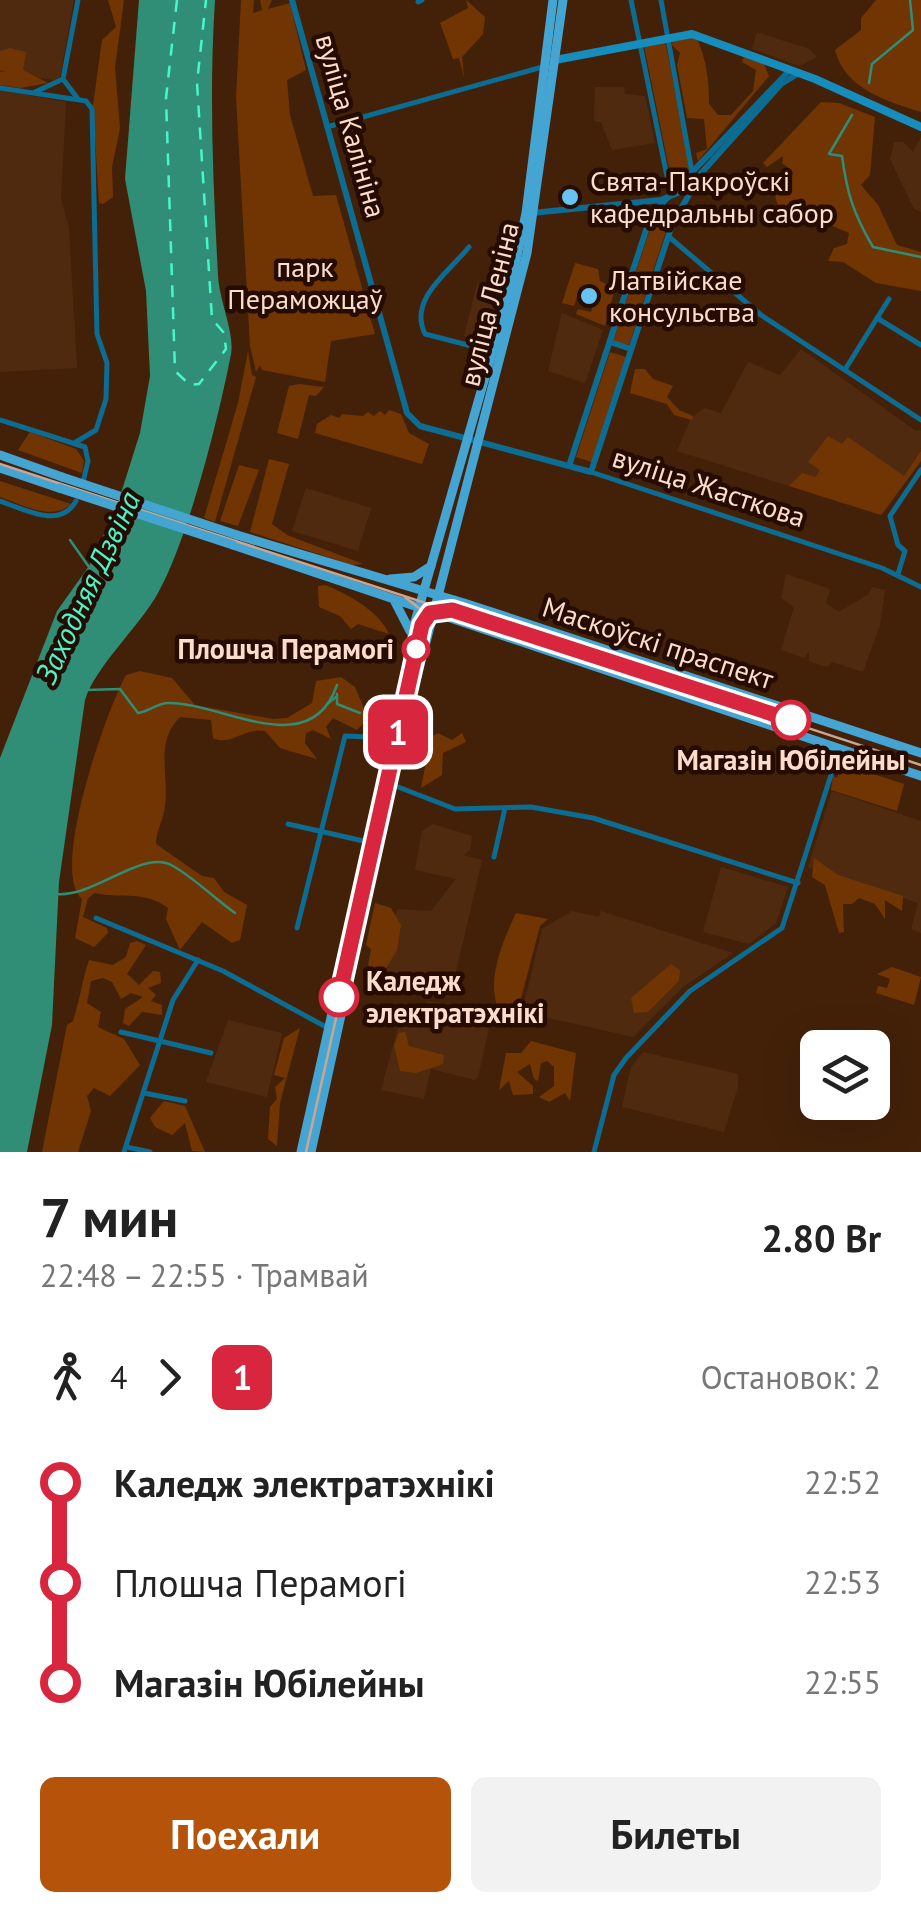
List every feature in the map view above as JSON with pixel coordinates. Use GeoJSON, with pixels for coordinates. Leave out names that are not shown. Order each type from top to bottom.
{"type":"FeatureCollection","features":[{"type":"Feature","properties":{"kind":"main road","name":"вуліца Леніна"},"geometry":{"type":"LineString","coordinates":[[388,784],[418,610],[473,440],[530,213],[550,63],[554,0]]}},
{"type":"Feature","properties":{"kind":"main road","name":"вуліца Леніна"},"geometry":{"type":"LineString","coordinates":[[550,63],[563,0]]}},
{"type":"Feature","properties":{"kind":"main road"},"geometry":{"type":"LineString","coordinates":[[550,63],[692,34],[795,72],[921,127]]}},
{"type":"Feature","properties":{"kind":"main road","name":"вуліца Леніна"},"geometry":{"type":"LineString","coordinates":[[388,784],[448,564],[473,440]]}},
{"type":"Feature","properties":{"kind":"main road"},"geometry":{"type":"LineString","coordinates":[[0,455],[60,482]]}},
{"type":"Feature","properties":{"kind":"main road"},"geometry":{"type":"LineString","coordinates":[[0,468],[60,482],[235,540]]}},
{"type":"Feature","properties":{"kind":"main road","name":"Маскоўскі праспект"},"geometry":{"type":"LineString","coordinates":[[235,540],[464,603],[921,753]]}},
{"type":"Feature","properties":{"kind":"main road","name":"Маскоўскі праспект"},"geometry":{"type":"LineString","coordinates":[[235,540],[468,628],[921,776]]}},
{"type":"Feature","properties":{"kind":"main road"},"geometry":{"type":"LineString","coordinates":[[448,564],[446,583],[464,603]]}},
{"type":"Feature","properties":{"kind":"main road"},"geometry":{"type":"LineString","coordinates":[[383,579],[410,578],[431,566]]}},
{"type":"Feature","properties":{"kind":"main road"},"geometry":{"type":"LineString","coordinates":[[395,602],[412,639]]}},
{"type":"Feature","properties":{"kind":"main road"},"geometry":{"type":"LineString","coordinates":[[426,638],[445,626],[468,628]]}},
{"type":"Feature","properties":{"kind":"main road"},"geometry":{"type":"LineString","coordinates":[[651,688],[664,680],[658,668]]}},
{"type":"Feature","properties":{"kind":"main road"},"geometry":{"type":"LineString","coordinates":[[674,695],[671,684],[680,675]]}},
{"type":"Feature","properties":{"kind":"main road"},"geometry":{"type":"LineString","coordinates":[[301,1152],[388,784]]}},
{"type":"Feature","properties":{"kind":"main road"},"geometry":{"type":"LineString","coordinates":[[311,1152],[333,1029]]}},
{"type":"Feature","properties":{"kind":"street"},"geometry":{"type":"LineString","coordinates":[[76,442],[96,430],[106,399],[107,363],[97,334],[92,109],[78,99],[64,79],[78,0]]}},
{"type":"Feature","properties":{"kind":"street"},"geometry":{"type":"LineString","coordinates":[[631,0],[670,191]]}},
{"type":"Feature","properties":{"kind":"street"},"geometry":{"type":"LineString","coordinates":[[661,0],[696,182]]}},
{"type":"Feature","properties":{"kind":"street","name":"вуліца Калініна"},"geometry":{"type":"LineString","coordinates":[[294,2],[408,413],[420,426],[473,440]]}},
{"type":"Feature","properties":{"kind":"street"},"geometry":{"type":"LineString","coordinates":[[327,126],[550,63]]}},
{"type":"Feature","properties":{"kind":"street"},"geometry":{"type":"LineString","coordinates":[[569,466],[651,215],[670,191],[795,72]]}},
{"type":"Feature","properties":{"kind":"street"},"geometry":{"type":"LineString","coordinates":[[591,472],[668,236],[696,182],[795,72]]}},
{"type":"Feature","properties":{"kind":"street"},"geometry":{"type":"LineString","coordinates":[[31,93],[64,79]]}},
{"type":"Feature","properties":{"kind":"street"},"geometry":{"type":"LineString","coordinates":[[0,88],[78,99]]}},
{"type":"Feature","properties":{"kind":"street"},"geometry":{"type":"LineString","coordinates":[[530,213],[661,200],[696,182]]}},
{"type":"Feature","properties":{"kind":"street"},"geometry":{"type":"LineString","coordinates":[[668,236],[761,316],[921,420]]}},
{"type":"Feature","properties":{"kind":"street"},"geometry":{"type":"LineString","coordinates":[[469,248],[424,299],[421,325],[425,334],[497,352]]}},
{"type":"Feature","properties":{"kind":"street"},"geometry":{"type":"LineString","coordinates":[[846,368],[889,300]]}},
{"type":"Feature","properties":{"kind":"street"},"geometry":{"type":"LineString","coordinates":[[878,318],[921,345]]}},
{"type":"Feature","properties":{"kind":"street"},"geometry":{"type":"LineString","coordinates":[[610,342],[631,349]]}},
{"type":"Feature","properties":{"kind":"street"},"geometry":{"type":"LineString","coordinates":[[0,420],[76,442],[87,453],[84,478]]}},
{"type":"Feature","properties":{"kind":"street","name":"вуліца Жасткова"},"geometry":{"type":"LineString","coordinates":[[473,440],[591,472],[898,574],[921,587]]}},
{"type":"Feature","properties":{"kind":"street"},"geometry":{"type":"LineString","coordinates":[[898,574],[904,551],[890,516],[920,474]]}},
{"type":"Feature","properties":{"kind":"street"},"geometry":{"type":"LineString","coordinates":[[1,502],[54,517],[69,512],[76,501]]}},
{"type":"Feature","properties":{"kind":"street"},"geometry":{"type":"LineString","coordinates":[[296,928],[346,736],[369,737]]}},
{"type":"Feature","properties":{"kind":"street"},"geometry":{"type":"LineString","coordinates":[[594,1152],[618,1068],[690,991],[782,928],[840,749]]}},
{"type":"Feature","properties":{"kind":"street"},"geometry":{"type":"LineString","coordinates":[[388,784],[454,809],[531,808],[631,828],[798,883]]}},
{"type":"Feature","properties":{"kind":"street"},"geometry":{"type":"LineString","coordinates":[[494,857],[506,808]]}},
{"type":"Feature","properties":{"kind":"street"},"geometry":{"type":"LineString","coordinates":[[288,824],[375,844]]}},
{"type":"Feature","properties":{"kind":"street"},"geometry":{"type":"LineString","coordinates":[[96,918],[198,960],[333,1029]]}},
{"type":"Feature","properties":{"kind":"street"},"geometry":{"type":"LineString","coordinates":[[150,1152],[125,1150],[173,1000],[198,960]]}},
{"type":"Feature","properties":{"kind":"street"},"geometry":{"type":"LineString","coordinates":[[121,1032],[212,1052]]}},
{"type":"Feature","properties":{"kind":"street"},"geometry":{"type":"LineString","coordinates":[[144,1093],[184,1101]]}},
{"type":"Feature","properties":{"kind":"shaded area"},"geometry":{"type":"Polygon","coordinates":[[[0,0],[74,0],[60,77],[54,80],[0,73],[0,0]]]}},
{"type":"Feature","properties":{"kind":"shaded area"},"geometry":{"type":"Polygon","coordinates":[[[757,32],[809,49],[817,57],[799,66],[752,49],[757,32]]]}},
{"type":"Feature","properties":{"kind":"shaded area"},"geometry":{"type":"Polygon","coordinates":[[[595,87],[624,87],[625,94],[645,96],[655,143],[612,150],[601,122],[594,121],[595,87]]]}},
{"type":"Feature","properties":{"kind":"shaded area"},"geometry":{"type":"Polygon","coordinates":[[[0,90],[66,102],[61,198],[69,229],[77,368],[0,372],[0,90]]]}},
{"type":"Feature","properties":{"kind":"shaded area"},"geometry":{"type":"Polygon","coordinates":[[[921,137],[921,212],[914,209],[890,159],[894,142],[903,142],[913,152],[921,137]]]}},
{"type":"Feature","properties":{"kind":"shaded area"},"geometry":{"type":"Polygon","coordinates":[[[477,284],[499,290],[486,342],[464,336],[477,284]]]}},
{"type":"Feature","properties":{"kind":"shaded area"},"geometry":{"type":"Polygon","coordinates":[[[562,313],[603,330],[585,383],[548,371],[562,313]]]}},
{"type":"Feature","properties":{"kind":"shaded area"},"geometry":{"type":"Polygon","coordinates":[[[801,349],[916,431],[921,430],[921,461],[882,515],[677,451],[691,418],[704,408],[721,413],[748,362],[780,375],[801,349]]]}},
{"type":"Feature","properties":{"kind":"shaded area"},"geometry":{"type":"Polygon","coordinates":[[[306,488],[371,508],[358,551],[292,531],[306,488]]]}},
{"type":"Feature","properties":{"kind":"shaded area"},"geometry":{"type":"Polygon","coordinates":[[[786,574],[830,589],[826,603],[839,612],[869,594],[872,587],[885,590],[880,625],[863,672],[832,662],[827,667],[809,661],[809,650],[805,658],[781,650],[794,607],[781,598],[786,574]]]}},
{"type":"Feature","properties":{"kind":"shaded area"},"geometry":{"type":"Polygon","coordinates":[[[832,791],[921,821],[921,933],[911,929],[918,903],[808,867],[832,791]]]}},
{"type":"Feature","properties":{"kind":"shaded area","name":"Каледж электратэхнікі"},"geometry":{"type":"Polygon","coordinates":[[[433,824],[472,836],[470,850],[464,855],[482,860],[450,997],[385,983],[397,909],[431,911],[456,879],[415,870],[422,831],[433,824]]]}},
{"type":"Feature","properties":{"kind":"shaded area"},"geometry":{"type":"Polygon","coordinates":[[[721,867],[788,887],[776,923],[749,944],[703,932],[721,867]]]}},
{"type":"Feature","properties":{"kind":"shaded area"},"geometry":{"type":"Polygon","coordinates":[[[572,911],[599,917],[601,911],[733,953],[683,987],[633,1037],[522,1012],[542,929],[572,911]]]}},
{"type":"Feature","properties":{"kind":"shaded area"},"geometry":{"type":"Polygon","coordinates":[[[428,1001],[486,1012],[491,1019],[478,1077],[475,1080],[431,1069],[424,1099],[381,1090],[402,1013],[424,1007],[428,1001]]]}},
{"type":"Feature","properties":{"kind":"shaded area"},"geometry":{"type":"Polygon","coordinates":[[[228,1020],[282,1033],[267,1097],[206,1082],[228,1020]]]}},
{"type":"Feature","properties":{"kind":"shaded area"},"geometry":{"type":"Polygon","coordinates":[[[643,1052],[738,1074],[738,1087],[724,1132],[622,1107],[631,1067],[643,1052]]]}},
{"type":"Feature","properties":{"kind":"green space"},"geometry":{"type":"Polygon","coordinates":[[[108,0],[124,0],[115,68],[120,128],[112,167],[113,197],[103,204],[99,203],[93,105],[102,40],[116,27],[108,0]]]}},
{"type":"Feature","properties":{"kind":"green space","name":"парк Пераможцаў"},"geometry":{"type":"Polygon","coordinates":[[[241,0],[254,0],[253,13],[262,10],[260,0],[272,0],[268,9],[290,3],[306,70],[287,80],[290,115],[313,196],[336,195],[375,334],[331,341],[325,382],[262,370],[260,365],[256,372],[250,346],[236,97],[241,0]]]}},
{"type":"Feature","properties":{"kind":"green space"},"geometry":{"type":"Polygon","coordinates":[[[466,0],[485,17],[483,34],[462,57],[464,77],[459,58],[453,59],[440,23],[468,8],[466,0]]]}},
{"type":"Feature","properties":{"kind":"green space"},"geometry":{"type":"Polygon","coordinates":[[[876,0],[921,0],[921,112],[869,92],[840,63],[835,50],[861,30],[861,18],[876,0]]]}},
{"type":"Feature","properties":{"kind":"green space"},"geometry":{"type":"Polygon","coordinates":[[[673,38],[697,39],[700,47],[707,71],[709,104],[718,115],[731,115],[753,91],[756,70],[742,62],[744,57],[764,64],[769,76],[698,161],[696,153],[707,149],[704,119],[687,118],[677,65],[680,53],[672,45],[673,38]]]}},
{"type":"Feature","properties":{"kind":"green space"},"geometry":{"type":"Polygon","coordinates":[[[665,41],[691,168],[672,183],[644,46],[665,41]]]}},
{"type":"Feature","properties":{"kind":"green space"},"geometry":{"type":"Polygon","coordinates":[[[10,48],[26,52],[23,70],[48,83],[20,88],[0,85],[0,72],[7,72],[0,70],[0,51],[10,48]]]}},
{"type":"Feature","properties":{"kind":"green space"},"geometry":{"type":"Polygon","coordinates":[[[821,102],[839,103],[875,117],[870,175],[861,185],[878,205],[897,245],[921,252],[921,291],[876,283],[843,262],[828,261],[834,248],[847,244],[849,233],[797,211],[782,210],[778,204],[777,190],[779,186],[787,189],[792,171],[782,163],[783,156],[767,167],[763,163],[821,102]]]}},
{"type":"Feature","properties":{"kind":"green space"},"geometry":{"type":"Polygon","coordinates":[[[654,217],[668,225],[629,345],[613,341],[654,217]]]}},
{"type":"Feature","properties":{"kind":"green space"},"geometry":{"type":"Polygon","coordinates":[[[575,263],[598,269],[600,281],[615,288],[605,326],[576,314],[578,309],[591,312],[596,291],[580,287],[574,306],[562,303],[575,263]]]}},
{"type":"Feature","properties":{"kind":"green space"},"geometry":{"type":"Polygon","coordinates":[[[248,351],[252,375],[256,377],[215,522],[204,518],[238,403],[248,351]]]}},
{"type":"Feature","properties":{"kind":"green space"},"geometry":{"type":"Polygon","coordinates":[[[610,352],[626,357],[592,462],[576,457],[610,352]]]}},
{"type":"Feature","properties":{"kind":"green space"},"geometry":{"type":"Polygon","coordinates":[[[635,369],[645,369],[653,379],[673,386],[667,397],[679,410],[693,416],[692,420],[674,415],[667,404],[630,393],[635,369]]]}},
{"type":"Feature","properties":{"kind":"green space"},"geometry":{"type":"Polygon","coordinates":[[[289,386],[324,387],[316,396],[309,395],[298,439],[277,433],[289,386]]]}},
{"type":"Feature","properties":{"kind":"green space"},"geometry":{"type":"Polygon","coordinates":[[[389,410],[401,414],[409,433],[429,444],[422,464],[315,433],[317,424],[331,415],[339,418],[342,414],[363,416],[368,412],[374,416],[380,411],[385,415],[389,410]]]}},
{"type":"Feature","properties":{"kind":"green space"},"geometry":{"type":"Polygon","coordinates":[[[30,432],[76,449],[84,461],[82,473],[18,450],[30,432]]]}},
{"type":"Feature","properties":{"kind":"green space"},"geometry":{"type":"Polygon","coordinates":[[[828,436],[842,444],[848,437],[904,476],[921,451],[921,461],[881,515],[789,486],[802,473],[816,477],[820,470],[808,462],[828,436]]]}},
{"type":"Feature","properties":{"kind":"green space"},"geometry":{"type":"Polygon","coordinates":[[[269,459],[289,464],[272,524],[287,535],[363,564],[352,565],[250,532],[269,459]]]}},
{"type":"Feature","properties":{"kind":"green space"},"geometry":{"type":"Polygon","coordinates":[[[239,465],[259,470],[238,526],[220,521],[239,465]]]}},
{"type":"Feature","properties":{"kind":"green space"},"geometry":{"type":"Polygon","coordinates":[[[0,481],[71,504],[46,512],[27,507],[0,497],[0,481]]]}},
{"type":"Feature","properties":{"kind":"green space"},"geometry":{"type":"Polygon","coordinates":[[[325,585],[370,611],[389,634],[358,624],[351,629],[340,616],[319,607],[318,586],[325,585]]]}},
{"type":"Feature","properties":{"kind":"green space"},"geometry":{"type":"Polygon","coordinates":[[[140,671],[172,678],[195,705],[273,719],[287,718],[312,703],[316,681],[341,677],[355,687],[368,718],[357,730],[333,718],[326,727],[331,739],[313,730],[306,733],[305,743],[317,759],[280,748],[265,731],[219,740],[213,738],[211,720],[180,717],[172,727],[165,750],[166,799],[156,844],[202,876],[214,878],[224,892],[247,905],[240,940],[232,943],[202,922],[180,950],[166,919],[168,908],[142,897],[95,893],[88,898],[83,917],[107,928],[108,933],[94,947],[75,938],[82,899],[74,883],[72,857],[84,790],[117,693],[126,675],[140,671]]]}},
{"type":"Feature","properties":{"kind":"green space"},"geometry":{"type":"Polygon","coordinates":[[[438,733],[452,740],[462,733],[466,742],[443,753],[442,775],[421,788],[431,737],[438,733]]]}},
{"type":"Feature","properties":{"kind":"green space"},"geometry":{"type":"Polygon","coordinates":[[[842,764],[904,784],[897,811],[831,790],[833,776],[837,778],[842,764]]]}},
{"type":"Feature","properties":{"kind":"green space"},"geometry":{"type":"Polygon","coordinates":[[[814,858],[838,875],[903,896],[902,911],[885,900],[885,919],[875,904],[859,898],[852,904],[843,904],[844,932],[839,933],[825,885],[812,877],[814,858]]]}},
{"type":"Feature","properties":{"kind":"green space"},"geometry":{"type":"Polygon","coordinates":[[[375,903],[391,908],[401,925],[397,950],[384,972],[394,979],[390,986],[368,965],[371,949],[366,945],[375,903]]]}},
{"type":"Feature","properties":{"kind":"green space"},"geometry":{"type":"Polygon","coordinates":[[[516,913],[548,919],[540,926],[519,1006],[497,1005],[495,971],[516,913]]]}},
{"type":"Feature","properties":{"kind":"green space"},"geometry":{"type":"Polygon","coordinates":[[[130,943],[146,945],[127,974],[139,985],[153,971],[160,972],[161,983],[148,988],[156,995],[151,1001],[162,1005],[162,1015],[142,1012],[129,1026],[123,1023],[125,1009],[143,997],[131,993],[121,999],[112,982],[103,978],[91,981],[87,1003],[101,1012],[98,1027],[124,1039],[140,1065],[110,1096],[94,1088],[87,1096],[91,1111],[78,1152],[42,1152],[67,1025],[73,1021],[89,960],[113,965],[126,957],[130,943]]]}},
{"type":"Feature","properties":{"kind":"green space"},"geometry":{"type":"Polygon","coordinates":[[[671,964],[680,970],[679,981],[648,1012],[634,1013],[631,998],[671,964]]]}},
{"type":"Feature","properties":{"kind":"green space"},"geometry":{"type":"Polygon","coordinates":[[[892,967],[921,977],[914,1005],[876,993],[878,986],[887,988],[890,979],[877,974],[892,967]]]}},
{"type":"Feature","properties":{"kind":"green space"},"geometry":{"type":"Polygon","coordinates":[[[300,1028],[280,1103],[277,1146],[268,1139],[270,1107],[277,1099],[275,1087],[285,1078],[274,1075],[284,1038],[300,1028]]]}},
{"type":"Feature","properties":{"kind":"green space"},"geometry":{"type":"Polygon","coordinates":[[[405,1032],[409,1046],[444,1055],[443,1064],[416,1073],[400,1071],[394,1045],[399,1033],[405,1032]]]}},
{"type":"Feature","properties":{"kind":"green space"},"geometry":{"type":"Polygon","coordinates":[[[531,1041],[576,1053],[570,1101],[565,1093],[549,1102],[539,1097],[554,1086],[554,1067],[547,1061],[541,1063],[538,1081],[530,1064],[517,1072],[533,1086],[533,1094],[513,1095],[509,1081],[499,1090],[506,1053],[521,1053],[531,1041]]]}},
{"type":"Feature","properties":{"kind":"green space"},"geometry":{"type":"Polygon","coordinates":[[[164,1101],[185,1106],[205,1152],[192,1151],[185,1123],[172,1135],[155,1127],[150,1118],[164,1101]]]}},
{"type":"Feature","properties":{"kind":"water","name":"Заходняя Дзвіна"},"geometry":{"type":"Polygon","coordinates":[[[139,0],[215,0],[215,206],[219,285],[231,354],[202,476],[170,569],[150,606],[98,674],[85,700],[59,882],[52,1025],[27,1152],[0,1152],[0,758],[57,611],[89,566],[116,509],[140,433],[150,376],[146,291],[125,179],[139,0]]]}},
{"type":"Feature","properties":{"kind":"waterway"},"geometry":{"type":"LineString","coordinates":[[869,83],[872,64],[913,30],[910,0]]}},
{"type":"Feature","properties":{"kind":"waterway"},"geometry":{"type":"LineString","coordinates":[[852,115],[829,154],[842,156],[860,224],[873,247],[921,257]]}},
{"type":"Feature","properties":{"kind":"waterway","name":"Заходняя Дзвіна"},"geometry":{"type":"LineString","coordinates":[[70,540],[89,567]]}},
{"type":"Feature","properties":{"kind":"waterway"},"geometry":{"type":"LineString","coordinates":[[86,690],[120,689],[138,713],[167,703],[285,725],[306,721],[324,708],[337,685]]}},
{"type":"Feature","properties":{"kind":"waterway"},"geometry":{"type":"LineString","coordinates":[[337,694],[337,704],[360,713]]}},
{"type":"Feature","properties":{"kind":"waterway"},"geometry":{"type":"LineString","coordinates":[[327,704],[336,697]]}},
{"type":"Feature","properties":{"kind":"waterway"},"geometry":{"type":"LineString","coordinates":[[56,894],[86,889],[133,868],[161,862],[180,870],[235,913]]}},
{"type":"Feature","properties":{"kind":"ferry route"},"geometry":{"type":"LineString","coordinates":[[177,0],[166,98],[175,371],[190,385],[199,384],[226,349],[224,333],[212,319],[197,83],[206,0]]}},
{"type":"Feature","properties":{"kind":"tram line"},"geometry":{"type":"LineString","coordinates":[[0,464],[921,765]]}},
{"type":"Feature","properties":{"kind":"tram line"},"geometry":{"type":"LineString","coordinates":[[306,1152],[424,626],[420,609],[405,597]]}},
{"type":"Feature","properties":{"kind":"tram line","name":"1"},"geometry":{"type":"LineString","coordinates":[[339,997],[422,625],[430,613],[442,608],[452,610],[791,720]]}},
{"type":"Feature","properties":{"kind":"place","name":"Свята-Пакроўскі кафедральны сабор"},"geometry":{"type":"Point","coordinates":[570,197]}},
{"type":"Feature","properties":{"kind":"place","name":"Латвійскае консульства"},"geometry":{"type":"Point","coordinates":[589,296]}},
{"type":"Feature","properties":{"kind":"place","name":"Плошча Перамогі"},"geometry":{"type":"Point","coordinates":[416,649]}},
{"type":"Feature","properties":{"kind":"place","name":"Магазін Юбілейны"},"geometry":{"type":"Point","coordinates":[791,720]}},
{"type":"Feature","properties":{"kind":"place","name":"Каледж электратэхнікі"},"geometry":{"type":"Point","coordinates":[339,997]}}]}
